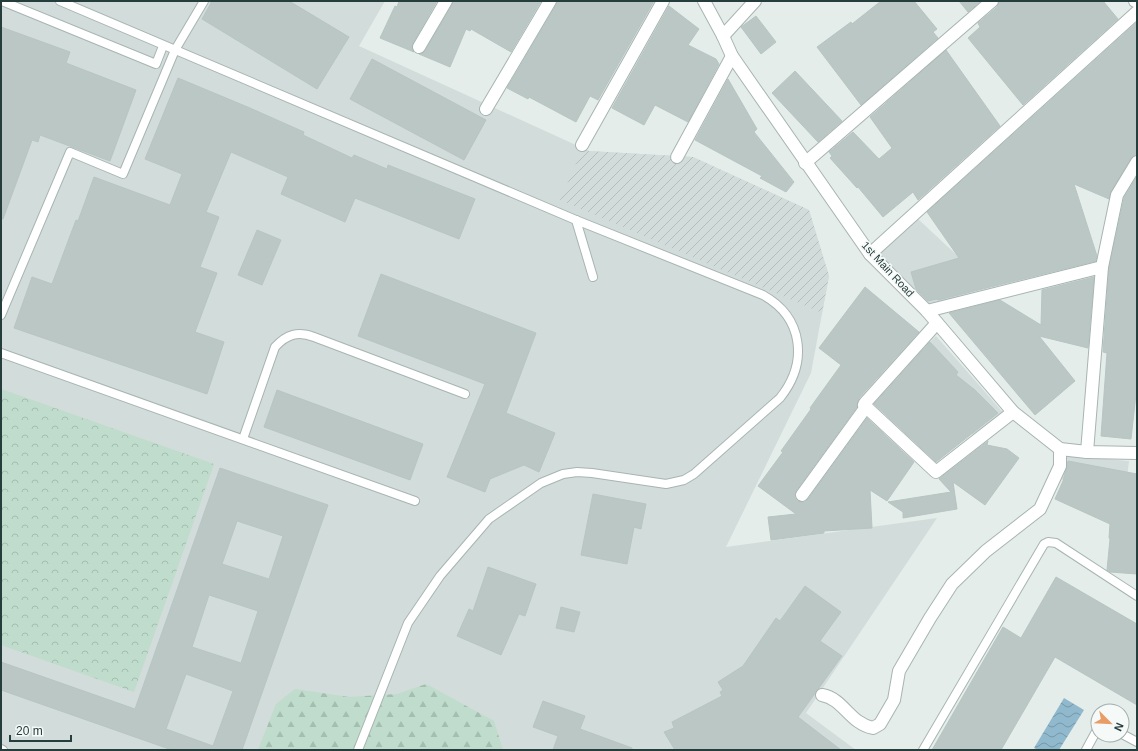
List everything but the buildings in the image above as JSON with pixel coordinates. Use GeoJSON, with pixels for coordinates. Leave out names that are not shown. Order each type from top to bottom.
{"type":"FeatureCollection","features":[{"type":"Feature","properties":{"kind":"street"},"geometry":{"type":"LineString","coordinates":[[419,47],[446,1]]}},
{"type":"Feature","properties":{"kind":"street"},"geometry":{"type":"LineString","coordinates":[[486,109],[550,1]]}},
{"type":"Feature","properties":{"kind":"street"},"geometry":{"type":"LineString","coordinates":[[582,145],[663,1]]}},
{"type":"Feature","properties":{"kind":"street","name":"1st Main Road"},"geometry":{"type":"LineString","coordinates":[[704,1],[732,56],[870,254],[927,311],[1013,412],[1060,449]]}},
{"type":"Feature","properties":{"kind":"street"},"geometry":{"type":"LineString","coordinates":[[723,36],[755,1]]}},
{"type":"Feature","properties":{"kind":"street"},"geometry":{"type":"LineString","coordinates":[[805,162],[992,1]]}},
{"type":"Feature","properties":{"kind":"street"},"geometry":{"type":"LineString","coordinates":[[870,254],[1137,12]]}},
{"type":"Feature","properties":{"kind":"street"},"geometry":{"type":"LineString","coordinates":[[677,157],[732,56]]}},
{"type":"Feature","properties":{"kind":"street"},"geometry":{"type":"LineString","coordinates":[[1087,452],[1102,267],[1117,195],[1137,162]]}},
{"type":"Feature","properties":{"kind":"street"},"geometry":{"type":"LineString","coordinates":[[927,311],[1102,267]]}},
{"type":"Feature","properties":{"kind":"street"},"geometry":{"type":"LineString","coordinates":[[802,495],[866,407],[864,405],[865,403],[937,323]]}},
{"type":"Feature","properties":{"kind":"street"},"geometry":{"type":"LineString","coordinates":[[866,407],[936,472],[1013,412]]}},
{"type":"Feature","properties":{"kind":"street"},"geometry":{"type":"LineString","coordinates":[[822,696],[836,700],[846,712],[864,726],[873,728],[880,724],[894,700],[899,671],[952,584],[986,551],[1040,509],[1060,466],[1060,449],[1087,452],[1137,453]]}},
{"type":"Feature","properties":{"kind":"lane"},"geometry":{"type":"LineString","coordinates":[[2,1],[156,64],[164,46]]}},
{"type":"Feature","properties":{"kind":"lane"},"geometry":{"type":"LineString","coordinates":[[60,1],[576,220],[764,295],[774,301],[783,310],[795,329],[798,340],[797,362],[791,382],[780,398],[694,474],[684,480],[666,484],[592,473],[577,472],[563,474],[541,482],[489,520],[440,576],[408,623],[358,750]]}},
{"type":"Feature","properties":{"kind":"lane"},"geometry":{"type":"LineString","coordinates":[[1,315],[70,152],[124,174],[175,50],[204,1]]}},
{"type":"Feature","properties":{"kind":"lane"},"geometry":{"type":"LineString","coordinates":[[576,220],[593,277]]}},
{"type":"Feature","properties":{"kind":"lane"},"geometry":{"type":"LineString","coordinates":[[243,439],[276,347],[288,336],[297,333],[306,334],[465,394]]}},
{"type":"Feature","properties":{"kind":"lane"},"geometry":{"type":"LineString","coordinates":[[1,353],[415,501]]}},
{"type":"Feature","properties":{"kind":"lane"},"geometry":{"type":"LineString","coordinates":[[923,750],[1044,544],[1048,542],[1056,543],[1137,596]]}},
{"type":"Feature","properties":{"kind":"shaded area"},"geometry":{"type":"Polygon","coordinates":[[[1,1],[385,1],[359,46],[589,151],[693,157],[809,210],[829,276],[811,373],[726,547],[937,518],[806,713],[856,750],[1,750],[1,1]]]}},
{"type":"Feature","properties":{"kind":"shaded area"},"geometry":{"type":"Polygon","coordinates":[[[583,148],[589,151],[693,157],[809,210],[829,276],[822,313],[560,200],[583,148]]]}},
{"type":"Feature","properties":{"kind":"shaded area"},"geometry":{"type":"Polygon","coordinates":[[[918,219],[962,260],[975,291],[928,306],[875,254],[918,219]]]}},
{"type":"Feature","properties":{"kind":"shaded area"},"geometry":{"type":"Polygon","coordinates":[[[936,336],[1007,417],[978,440],[908,365],[936,336]]]}},
{"type":"Feature","properties":{"kind":"shaded area"},"geometry":{"type":"Polygon","coordinates":[[[1059,455],[1129,461],[1125,494],[1055,478],[1059,455]]]}},
{"type":"Feature","properties":{"kind":"green space"},"geometry":{"type":"Polygon","coordinates":[[[1,389],[214,464],[134,692],[1,645],[1,389]]]}},
{"type":"Feature","properties":{"kind":"green space"},"geometry":{"type":"Polygon","coordinates":[[[426,684],[494,721],[503,750],[258,750],[276,704],[295,689],[349,697],[397,694],[426,684]]]}},
{"type":"Feature","properties":{"kind":"water"},"geometry":{"type":"Polygon","coordinates":[[[1064,698],[1084,710],[1059,750],[1038,750],[1034,748],[1064,698]]]}}]}
